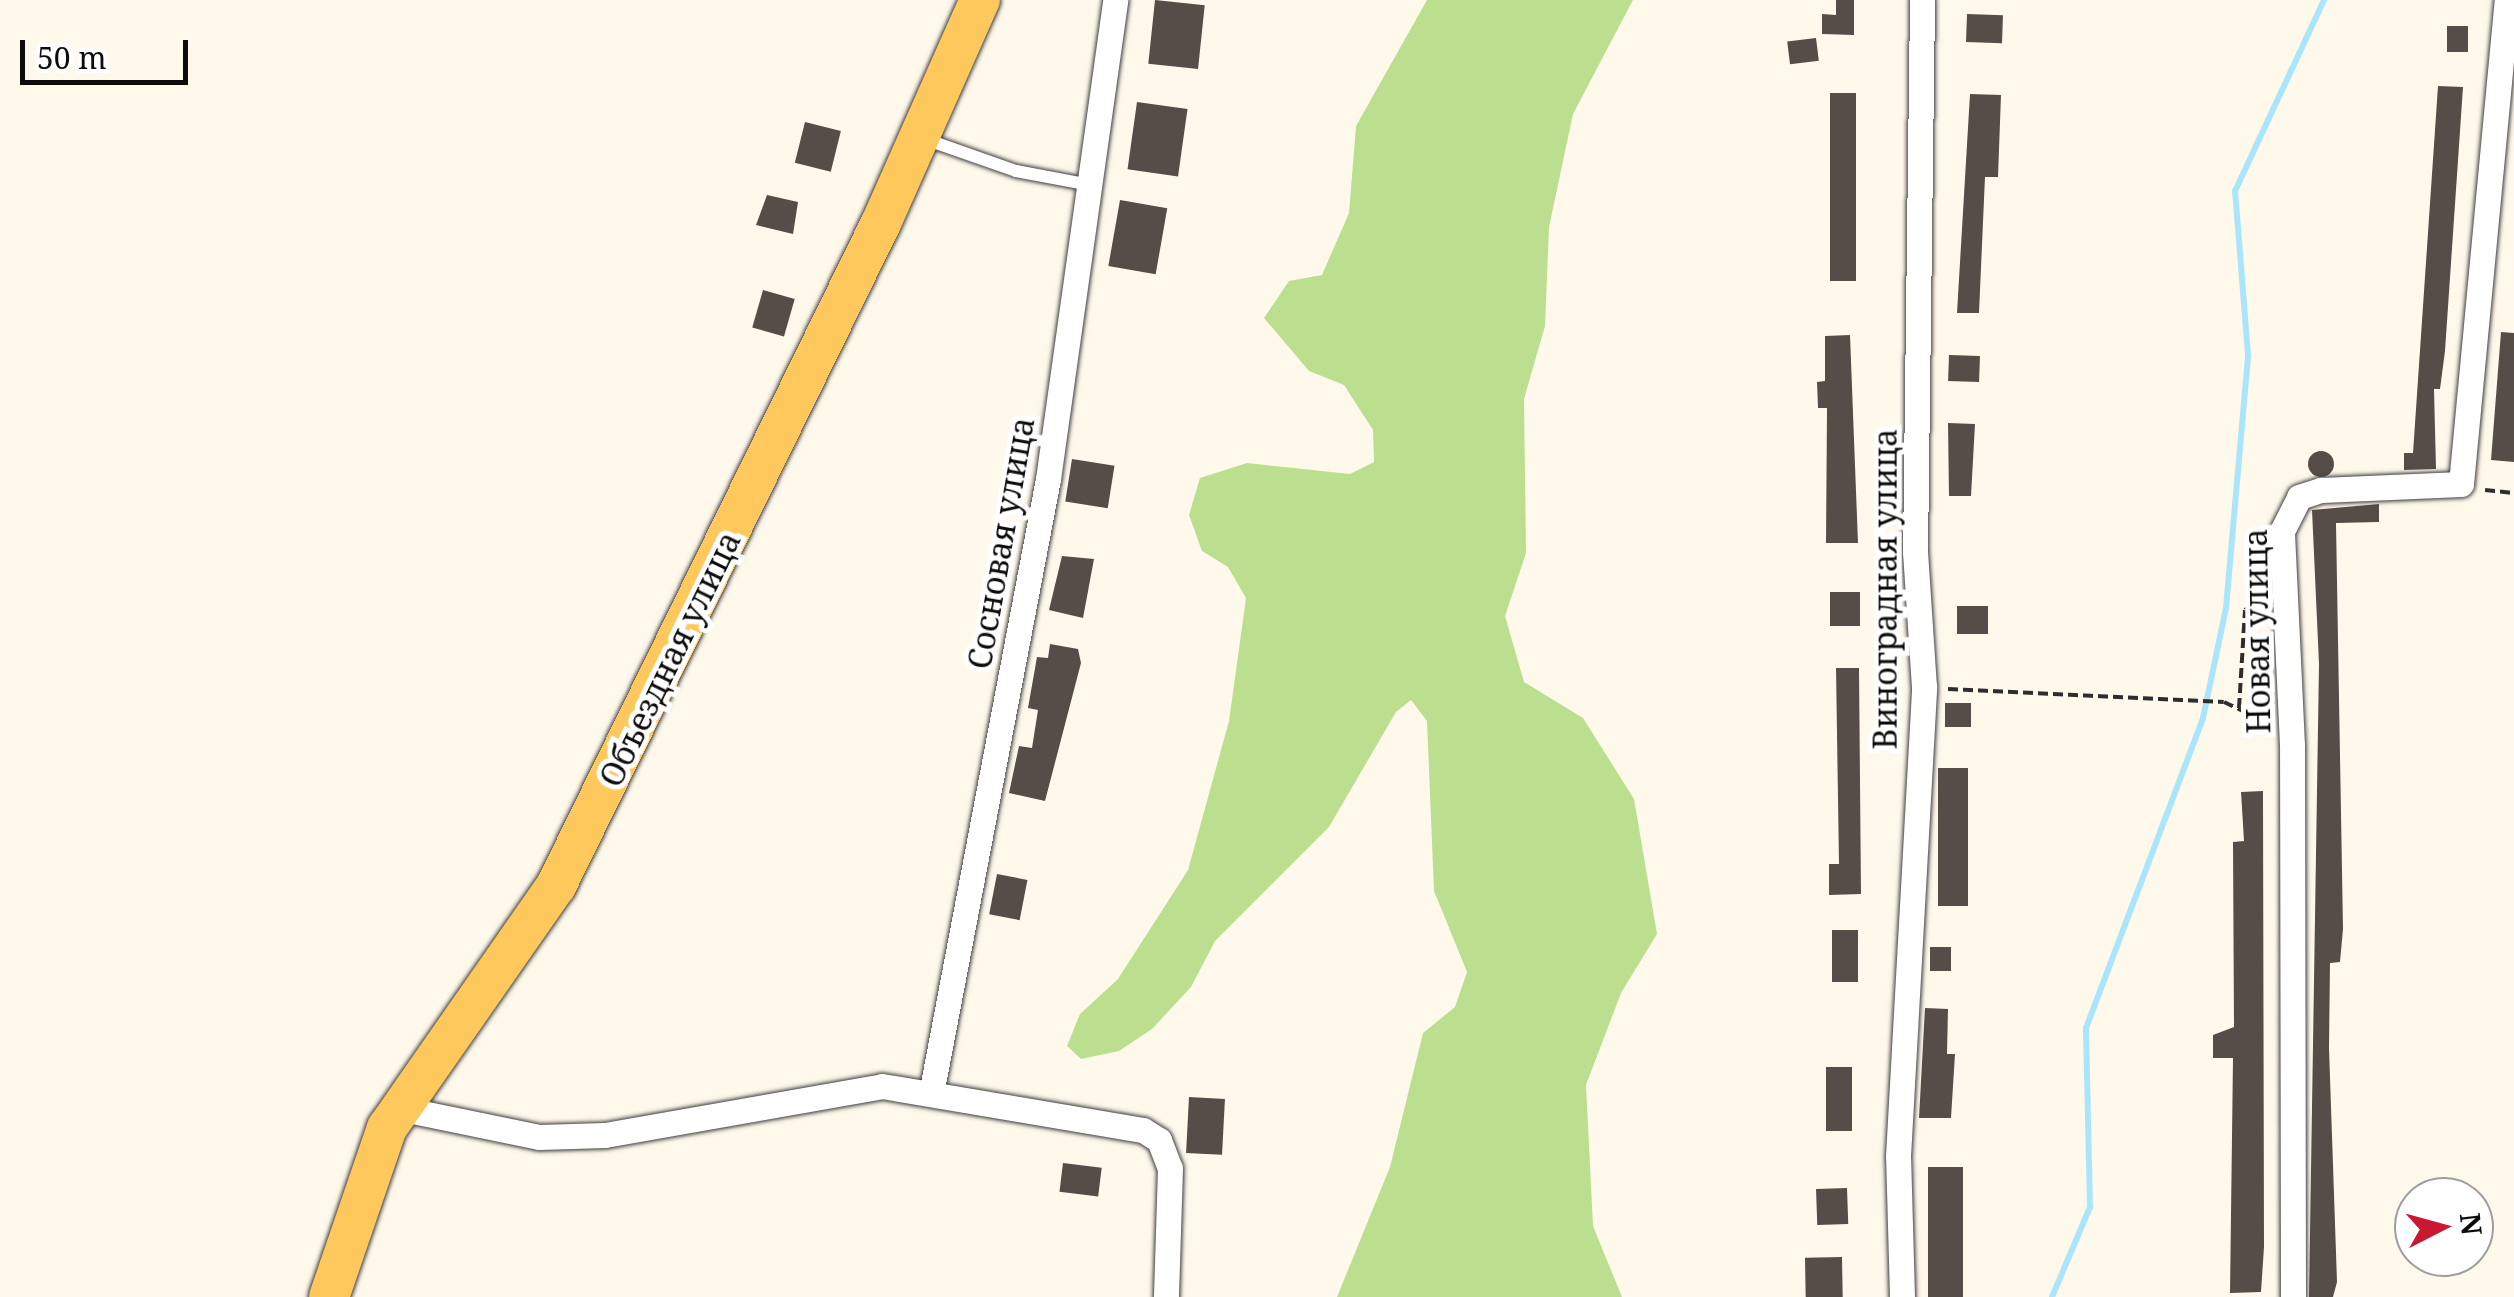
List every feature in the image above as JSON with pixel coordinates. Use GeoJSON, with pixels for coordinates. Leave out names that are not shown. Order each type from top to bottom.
{"type":"FeatureCollection","features":[{"type":"Feature","properties":{"kind":"main road","name":"Объездная улица"},"geometry":{"type":"LineString","coordinates":[[331,1294],[398,1108],[556,886],[919,138],[980,0]]}},
{"type":"Feature","properties":{"kind":"street","name":"Сосновая улица"},"geometry":{"type":"LineString","coordinates":[[931,1094],[1048,479],[1115,0]]}},
{"type":"Feature","properties":{"kind":"street","name":"Виноградная улица"},"geometry":{"type":"LineString","coordinates":[[1902,1297],[1898,1156],[1924,688],[1914,552],[1922,0]]}},
{"type":"Feature","properties":{"kind":"street"},"geometry":{"type":"LineString","coordinates":[[2460,484],[2507,0]]}},
{"type":"Feature","properties":{"kind":"street","name":"Новая улица"},"geometry":{"type":"LineString","coordinates":[[2292,1297],[2292,745],[2282,531],[2299,498],[2460,484]]}},
{"type":"Feature","properties":{"kind":"street"},"geometry":{"type":"LineString","coordinates":[[398,1108],[539,1137],[604,1135],[882,1086],[1143,1130],[1158,1140],[1172,1214],[1166,1297]]}},
{"type":"Feature","properties":{"kind":"lane"},"geometry":{"type":"LineString","coordinates":[[919,138],[1016,171],[1092,185]]}},
{"type":"Feature","properties":{"kind":"path"},"geometry":{"type":"LineString","coordinates":[[2460,484],[2514,493]]}},
{"type":"Feature","properties":{"kind":"path"},"geometry":{"type":"LineString","coordinates":[[2239,708],[2245,610],[2284,578]]}},
{"type":"Feature","properties":{"kind":"path"},"geometry":{"type":"LineString","coordinates":[[1924,688],[2224,702],[2292,745]]}},
{"type":"Feature","properties":{"kind":"green space"},"geometry":{"type":"Polygon","coordinates":[[[1427,0],[1633,0],[1573,114],[1549,227],[1545,326],[1524,399],[1526,553],[1505,616],[1524,682],[1583,718],[1634,799],[1657,934],[1621,993],[1586,1085],[1593,1226],[1622,1297],[1337,1297],[1390,1167],[1423,1033],[1455,1007],[1467,972],[1434,891],[1427,721],[1411,700],[1396,712],[1329,827],[1215,941],[1191,987],[1152,1029],[1119,1051],[1081,1059],[1067,1046],[1080,1014],[1118,979],[1188,870],[1229,721],[1246,598],[1228,567],[1202,551],[1189,515],[1200,478],[1247,463],[1350,474],[1374,462],[1373,430],[1344,385],[1309,371],[1264,318],[1289,281],[1322,275],[1349,213],[1356,126],[1427,0]]]}},
{"type":"Feature","properties":{"kind":"building"},"geometry":{"type":"Polygon","coordinates":[[[1155,0],[1205,5],[1198,69],[1148,64],[1155,0]]]}},
{"type":"Feature","properties":{"kind":"building"},"geometry":{"type":"Polygon","coordinates":[[[1836,0],[1854,0],[1854,35],[1822,34],[1822,14],[1836,15],[1836,0]]]}},
{"type":"Feature","properties":{"kind":"building"},"geometry":{"type":"Polygon","coordinates":[[[1967,14],[2003,15],[2002,43],[1966,42],[1967,14]]]}},
{"type":"Feature","properties":{"kind":"building"},"geometry":{"type":"Polygon","coordinates":[[[2447,26],[2468,26],[2468,52],[2447,52],[2447,26]]]}},
{"type":"Feature","properties":{"kind":"building"},"geometry":{"type":"Polygon","coordinates":[[[1816,38],[1819,61],[1790,64],[1787,42],[1816,38]]]}},
{"type":"Feature","properties":{"kind":"building"},"geometry":{"type":"Polygon","coordinates":[[[2438,86],[2463,87],[2445,351],[2440,389],[2434,389],[2436,469],[2404,470],[2404,453],[2413,453],[2438,86]]]}},
{"type":"Feature","properties":{"kind":"building"},"geometry":{"type":"Polygon","coordinates":[[[1830,93],[1856,93],[1856,281],[1830,281],[1830,93]]]}},
{"type":"Feature","properties":{"kind":"building"},"geometry":{"type":"Polygon","coordinates":[[[1970,94],[2001,95],[1998,177],[1985,177],[1979,313],[1957,313],[1970,94]]]}},
{"type":"Feature","properties":{"kind":"building"},"geometry":{"type":"Polygon","coordinates":[[[1137,102],[1188,109],[1178,176],[1128,169],[1137,102]]]}},
{"type":"Feature","properties":{"kind":"building"},"geometry":{"type":"Polygon","coordinates":[[[805,122],[841,131],[831,172],[795,163],[805,122]]]}},
{"type":"Feature","properties":{"kind":"building"},"geometry":{"type":"Polygon","coordinates":[[[767,195],[798,202],[793,234],[756,225],[767,195]]]}},
{"type":"Feature","properties":{"kind":"building"},"geometry":{"type":"Polygon","coordinates":[[[1120,200],[1167,208],[1156,274],[1108,266],[1120,200]]]}},
{"type":"Feature","properties":{"kind":"building"},"geometry":{"type":"Polygon","coordinates":[[[763,290],[795,299],[784,337],[752,327],[763,290]]]}},
{"type":"Feature","properties":{"kind":"building"},"geometry":{"type":"Polygon","coordinates":[[[2501,332],[2514,333],[2514,462],[2491,460],[2501,332]]]}},
{"type":"Feature","properties":{"kind":"building"},"geometry":{"type":"Polygon","coordinates":[[[1850,335],[1858,543],[1826,543],[1827,408],[1818,408],[1817,382],[1825,381],[1825,336],[1850,335]]]}},
{"type":"Feature","properties":{"kind":"building"},"geometry":{"type":"Polygon","coordinates":[[[1949,355],[1980,356],[1979,382],[1948,381],[1949,355]]]}},
{"type":"Feature","properties":{"kind":"building"},"geometry":{"type":"Polygon","coordinates":[[[1948,423],[1975,424],[1971,496],[1949,496],[1948,423]]]}},
{"type":"Feature","properties":{"kind":"building"},"geometry":{"type":"Polygon","coordinates":[[[2321,451],[2330,455],[2334,464],[2330,473],[2321,477],[2312,473],[2308,464],[2312,455],[2321,451]]]}},
{"type":"Feature","properties":{"kind":"building"},"geometry":{"type":"Polygon","coordinates":[[[1072,459],[1114,466],[1108,508],[1065,501],[1072,459]]]}},
{"type":"Feature","properties":{"kind":"building"},"geometry":{"type":"Polygon","coordinates":[[[2379,504],[2379,522],[2336,523],[2343,929],[2340,962],[2330,963],[2329,1048],[2337,1282],[2333,1297],[2309,1297],[2319,664],[2312,510],[2379,504]]]}},
{"type":"Feature","properties":{"kind":"building"},"geometry":{"type":"Polygon","coordinates":[[[1062,556],[1094,559],[1083,618],[1049,610],[1062,556]]]}},
{"type":"Feature","properties":{"kind":"building"},"geometry":{"type":"Polygon","coordinates":[[[1830,592],[1860,592],[1860,626],[1830,626],[1830,592]]]}},
{"type":"Feature","properties":{"kind":"building"},"geometry":{"type":"Polygon","coordinates":[[[1957,606],[1988,606],[1988,634],[1957,634],[1957,606]]]}},
{"type":"Feature","properties":{"kind":"building"},"geometry":{"type":"Polygon","coordinates":[[[1050,644],[1078,649],[1081,663],[1045,801],[1009,793],[1019,746],[1032,748],[1038,710],[1028,708],[1037,657],[1048,658],[1050,644]]]}},
{"type":"Feature","properties":{"kind":"building"},"geometry":{"type":"Polygon","coordinates":[[[1836,668],[1859,668],[1861,894],[1829,895],[1829,864],[1839,864],[1836,668]]]}},
{"type":"Feature","properties":{"kind":"building"},"geometry":{"type":"Polygon","coordinates":[[[1945,703],[1971,703],[1971,727],[1945,727],[1945,703]]]}},
{"type":"Feature","properties":{"kind":"building"},"geometry":{"type":"Polygon","coordinates":[[[1938,768],[1968,768],[1968,906],[1938,906],[1938,768]]]}},
{"type":"Feature","properties":{"kind":"building"},"geometry":{"type":"Polygon","coordinates":[[[2263,791],[2264,1247],[2261,1292],[2230,1293],[2233,1058],[2213,1058],[2213,1035],[2234,1027],[2233,842],[2244,841],[2241,792],[2263,791]]]}},
{"type":"Feature","properties":{"kind":"building"},"geometry":{"type":"Polygon","coordinates":[[[997,874],[1027,880],[1020,920],[989,914],[997,874]]]}},
{"type":"Feature","properties":{"kind":"building"},"geometry":{"type":"Polygon","coordinates":[[[1832,930],[1858,930],[1858,982],[1832,982],[1832,930]]]}},
{"type":"Feature","properties":{"kind":"building"},"geometry":{"type":"Polygon","coordinates":[[[1930,947],[1951,947],[1951,971],[1930,971],[1930,947]]]}},
{"type":"Feature","properties":{"kind":"building"},"geometry":{"type":"Polygon","coordinates":[[[1925,1008],[1948,1009],[1947,1054],[1955,1054],[1951,1118],[1919,1118],[1925,1008]]]}},
{"type":"Feature","properties":{"kind":"building"},"geometry":{"type":"Polygon","coordinates":[[[1826,1067],[1852,1067],[1852,1131],[1826,1131],[1826,1067]]]}},
{"type":"Feature","properties":{"kind":"building"},"geometry":{"type":"Polygon","coordinates":[[[1189,1097],[1225,1099],[1222,1155],[1186,1153],[1189,1097]]]}},
{"type":"Feature","properties":{"kind":"building"},"geometry":{"type":"Polygon","coordinates":[[[1063,1163],[1102,1168],[1098,1197],[1059,1192],[1063,1163]]]}},
{"type":"Feature","properties":{"kind":"building"},"geometry":{"type":"Polygon","coordinates":[[[1928,1167],[1963,1167],[1963,1297],[1928,1297],[1928,1167]]]}},
{"type":"Feature","properties":{"kind":"building"},"geometry":{"type":"Polygon","coordinates":[[[1847,1188],[1848,1224],[1817,1225],[1816,1189],[1847,1188]]]}},
{"type":"Feature","properties":{"kind":"building"},"geometry":{"type":"Polygon","coordinates":[[[1842,1257],[1843,1297],[1806,1297],[1805,1258],[1842,1257]]]}},
{"type":"Feature","properties":{"kind":"waterway"},"geometry":{"type":"LineString","coordinates":[[2052,1297],[2090,1207],[2086,1028],[2203,718],[2226,608],[2248,355],[2235,191],[2324,0]]}}]}
